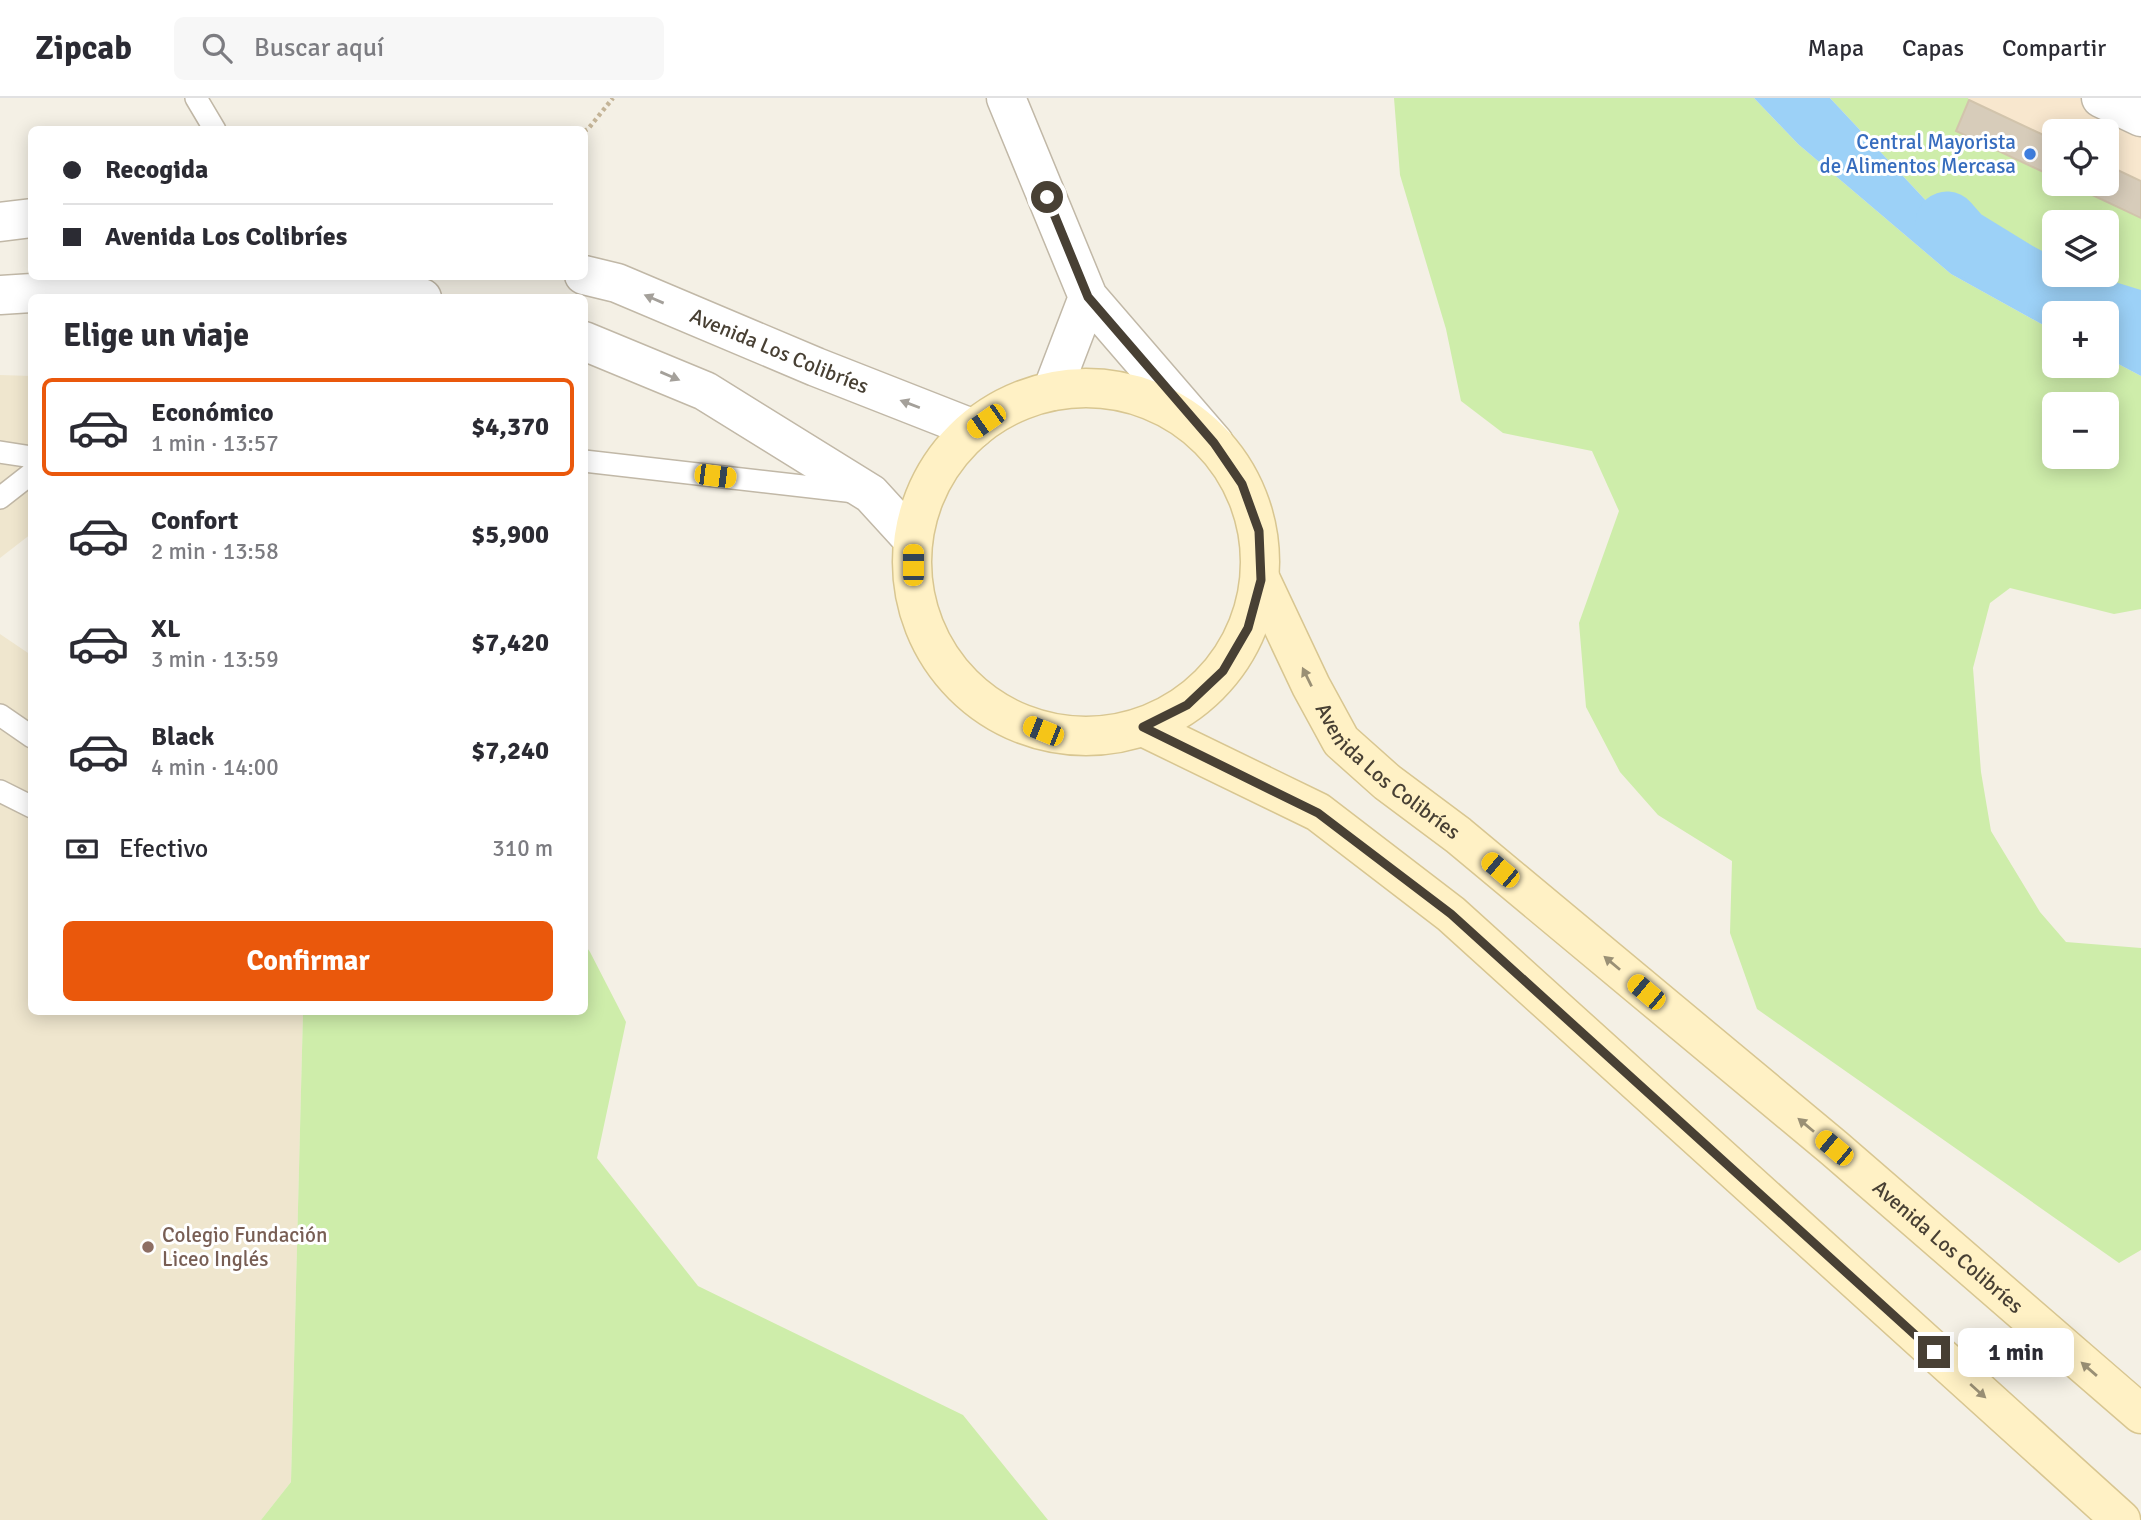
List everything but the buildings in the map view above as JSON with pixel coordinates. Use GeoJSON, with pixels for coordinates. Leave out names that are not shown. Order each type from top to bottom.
{"type":"FeatureCollection","features":[{"type":"Feature","properties":{"kind":"main road"},"geometry":{"type":"LineString","coordinates":[[1111,390],[1167,408],[1214,443],[1242,484],[1259,531],[1261,580],[1248,628],[1223,671],[1187,705],[1143,727],[1093,737],[1043,731],[996,712],[957,680],[929,638],[913,590],[913,540],[923,498],[944,460],[974,429],[1006,408],[1052,391],[1111,390]]}},
{"type":"Feature","properties":{"kind":"main road","name":"Avenida Los Colibríes"},"geometry":{"type":"LineString","coordinates":[[1261,580],[1311,686],[1341,741],[1387,782],[1458,835],[1834,1148],[2141,1414]]}},
{"type":"Feature","properties":{"kind":"main road"},"geometry":{"type":"LineString","coordinates":[[1143,727],[1318,813],[1451,914],[2121,1520]]}},
{"type":"Feature","properties":{"kind":"street"},"geometry":{"type":"LineString","coordinates":[[1006,98],[1088,297],[1214,443]]}},
{"type":"Feature","properties":{"kind":"street"},"geometry":{"type":"LineString","coordinates":[[0,222],[28,218]]}},
{"type":"Feature","properties":{"kind":"street","name":"Avenida Los Colibríes"},"geometry":{"type":"LineString","coordinates":[[588,276],[617,284],[974,429]]}},
{"type":"Feature","properties":{"kind":"street"},"geometry":{"type":"LineString","coordinates":[[54,294],[107,293],[241,280]]}},
{"type":"Feature","properties":{"kind":"street"},"geometry":{"type":"LineString","coordinates":[[266,280],[324,284],[394,294]]}},
{"type":"Feature","properties":{"kind":"street"},"geometry":{"type":"LineString","coordinates":[[0,295],[28,294]]}},
{"type":"Feature","properties":{"kind":"street"},"geometry":{"type":"LineString","coordinates":[[1052,391],[1088,297]]}},
{"type":"Feature","properties":{"kind":"street"},"geometry":{"type":"LineString","coordinates":[[588,343],[705,391],[871,494],[913,540]]}},
{"type":"Feature","properties":{"kind":"lane"},"geometry":{"type":"LineString","coordinates":[[197,98],[213,126]]}},
{"type":"Feature","properties":{"kind":"lane"},"geometry":{"type":"LineString","coordinates":[[0,452],[28,456]]}},
{"type":"Feature","properties":{"kind":"lane"},"geometry":{"type":"LineString","coordinates":[[588,461],[871,494]]}},
{"type":"Feature","properties":{"kind":"lane"},"geometry":{"type":"LineString","coordinates":[[0,498],[28,476]]}},
{"type":"Feature","properties":{"kind":"lane"},"geometry":{"type":"LineString","coordinates":[[0,715],[28,734]]}},
{"type":"Feature","properties":{"kind":"lane"},"geometry":{"type":"LineString","coordinates":[[0,791],[28,805]]}},
{"type":"Feature","properties":{"kind":"path"},"geometry":{"type":"LineString","coordinates":[[588,126],[613,98]]}},
{"type":"Feature","properties":{"kind":"shaded area","name":"Central Mayorista de Alimentos Mercasa"},"geometry":{"type":"Polygon","coordinates":[[[1968,98],[2141,98],[2141,218],[2094,196],[2119,196],[2119,119],[2042,119],[2042,171],[1956,131],[1968,98]]]}},
{"type":"Feature","properties":{"kind":"shaded area"},"geometry":{"type":"Polygon","coordinates":[[[0,375],[28,376],[28,536],[0,558],[0,375]]]}},
{"type":"Feature","properties":{"kind":"shaded area","name":"Colegio Fundación Liceo Inglés"},"geometry":{"type":"Polygon","coordinates":[[[0,634],[28,653],[28,1015],[303,1015],[291,1482],[261,1520],[0,1520],[0,634]]]}},
{"type":"Feature","properties":{"kind":"green space"},"geometry":{"type":"Polygon","coordinates":[[[1394,98],[1754,98],[1798,144],[1951,274],[2042,324],[2042,378],[2119,378],[2119,364],[2141,376],[2141,609],[2114,614],[2010,588],[1990,603],[1973,668],[1981,772],[1991,831],[2040,912],[2066,942],[2141,948],[2141,1250],[2119,1263],[1757,1009],[1730,933],[1732,861],[1658,815],[1620,772],[1586,707],[1579,623],[1619,511],[1592,451],[1503,433],[1461,401],[1446,329],[1400,175],[1394,98]]]}},
{"type":"Feature","properties":{"kind":"green space"},"geometry":{"type":"Polygon","coordinates":[[[1830,98],[1968,98],[1956,131],[2042,171],[2042,196],[2094,196],[2141,218],[2141,323],[2119,314],[2119,301],[2086,301],[2050,287],[2119,287],[2119,210],[2042,210],[2042,284],[2020,275],[1945,221],[1830,98]]]}},
{"type":"Feature","properties":{"kind":"green space"},"geometry":{"type":"Polygon","coordinates":[[[588,949],[626,1022],[597,1158],[698,1286],[963,1415],[1048,1520],[261,1520],[291,1482],[303,1015],[588,1015],[588,949]]]}},
{"type":"Feature","properties":{"kind":"water"},"geometry":{"type":"Polygon","coordinates":[[[1754,98],[1830,98],[1945,221],[2020,275],[2042,284],[2042,287],[2050,287],[2086,301],[2042,301],[2042,324],[1951,274],[1798,144],[1754,98]]]}},
{"type":"Feature","properties":{"kind":"water"},"geometry":{"type":"Polygon","coordinates":[[[2119,314],[2141,323],[2141,376],[2119,364],[2119,314]]]}},
{"type":"Feature","properties":{"kind":"waterway"},"geometry":{"type":"LineString","coordinates":[[1947,223],[1961,239],[2020,275],[2070,301],[2141,323]]}},
{"type":"Feature","properties":{"kind":"place","name":"Central Mayorista de Alimentos Mercasa"},"geometry":{"type":"Point","coordinates":[2030,154]}},
{"type":"Feature","properties":{"kind":"place","name":"Colegio Fundación Liceo Inglés"},"geometry":{"type":"Point","coordinates":[148,1247]}},
{"type":"Feature","properties":{"kind":"route"},"geometry":{"type":"LineString","coordinates":[[1047,197],[1088,297],[1214,443],[1242,484],[1259,531],[1261,580],[1248,628],[1223,671],[1187,705],[1143,727],[1318,813],[1451,914],[1934,1352]]}}]}
